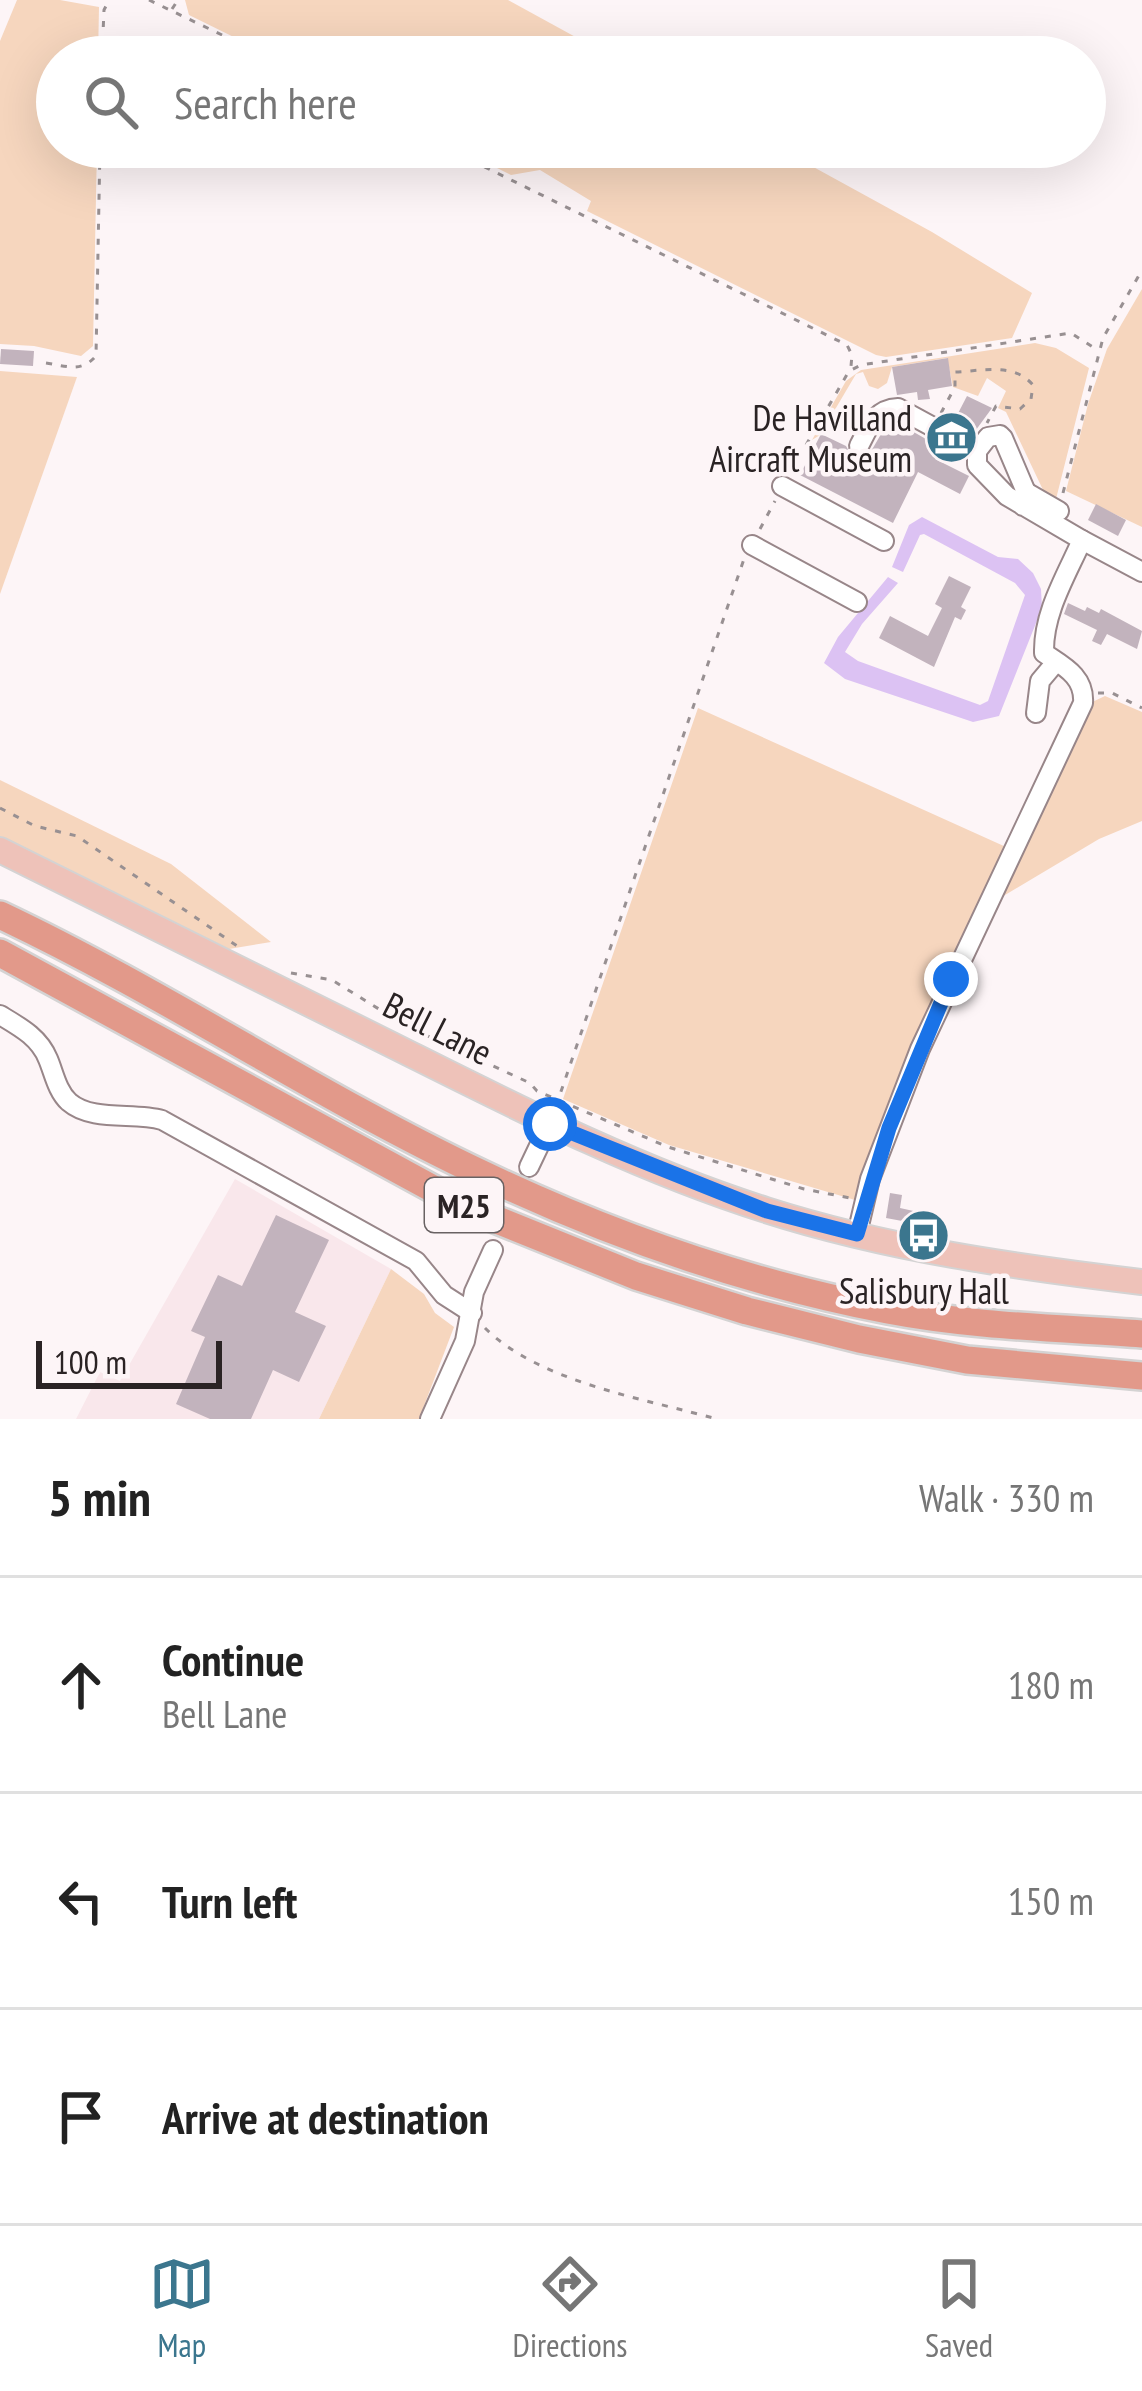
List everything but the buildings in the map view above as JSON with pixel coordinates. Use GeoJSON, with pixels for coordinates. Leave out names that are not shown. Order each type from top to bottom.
{"type":"FeatureCollection","features":[{"type":"Feature","properties":{"kind":"highway","name":"M25"},"geometry":{"type":"LineString","coordinates":[[0,915],[482,1174],[599,1225],[775,1283],[890,1310],[998,1324],[1142,1334]]}},
{"type":"Feature","properties":{"kind":"highway","name":"M25"},"geometry":{"type":"LineString","coordinates":[[0,953],[470,1208],[636,1276],[859,1339],[968,1360],[1142,1376]]}},
{"type":"Feature","properties":{"kind":"main road","name":"Bell Lane"},"geometry":{"type":"LineString","coordinates":[[0,850],[550,1124],[767,1211],[968,1258],[1142,1282]]}},
{"type":"Feature","properties":{"kind":"lane"},"geometry":{"type":"LineString","coordinates":[[859,446],[873,418],[898,408],[977,451]]}},
{"type":"Feature","properties":{"kind":"lane"},"geometry":{"type":"LineString","coordinates":[[1024,499],[1000,435],[988,437],[977,451],[977,465],[1024,499],[1082,540],[1142,572]]}},
{"type":"Feature","properties":{"kind":"lane"},"geometry":{"type":"LineString","coordinates":[[782,487],[884,542]]}},
{"type":"Feature","properties":{"kind":"lane"},"geometry":{"type":"LineString","coordinates":[[1024,499],[1059,511]]}},
{"type":"Feature","properties":{"kind":"lane"},"geometry":{"type":"LineString","coordinates":[[857,1234],[889,1128],[935,1014],[1079,715],[1084,694],[1076,677],[1044,652],[1046,621],[1082,540]]}},
{"type":"Feature","properties":{"kind":"lane"},"geometry":{"type":"LineString","coordinates":[[752,544],[857,602]]}},
{"type":"Feature","properties":{"kind":"lane"},"geometry":{"type":"LineString","coordinates":[[1036,713],[1040,681],[1056,662]]}},
{"type":"Feature","properties":{"kind":"lane"},"geometry":{"type":"LineString","coordinates":[[0,1015],[30,1032],[70,1102],[89,1112],[162,1120],[416,1261],[444,1295],[472,1313]]}},
{"type":"Feature","properties":{"kind":"lane"},"geometry":{"type":"LineString","coordinates":[[529,1167],[550,1124]]}},
{"type":"Feature","properties":{"kind":"lane"},"geometry":{"type":"LineString","coordinates":[[430,1419],[465,1341],[474,1292],[493,1250]]}},
{"type":"Feature","properties":{"kind":"path"},"geometry":{"type":"LineString","coordinates":[[103,36],[109,0]]}},
{"type":"Feature","properties":{"kind":"path"},"geometry":{"type":"LineString","coordinates":[[149,0],[224,36]]}},
{"type":"Feature","properties":{"kind":"path"},"geometry":{"type":"LineString","coordinates":[[171,11],[178,0]]}},
{"type":"Feature","properties":{"kind":"path"},"geometry":{"type":"LineString","coordinates":[[46,363],[78,369],[96,356],[100,168]]}},
{"type":"Feature","properties":{"kind":"path"},"geometry":{"type":"LineString","coordinates":[[487,168],[847,345],[853,362],[849,371]]}},
{"type":"Feature","properties":{"kind":"path"},"geometry":{"type":"LineString","coordinates":[[1059,511],[1103,338],[1142,270]]}},
{"type":"Feature","properties":{"kind":"path"},"geometry":{"type":"LineString","coordinates":[[934,425],[955,387],[952,373],[1015,370],[1033,386],[1031,399],[1020,409],[996,406],[992,415]]}},
{"type":"Feature","properties":{"kind":"path"},"geometry":{"type":"LineString","coordinates":[[559,1100],[738,572]]}},
{"type":"Feature","properties":{"kind":"path"},"geometry":{"type":"LineString","coordinates":[[1084,694],[1112,693],[1142,708]]}},
{"type":"Feature","properties":{"kind":"path"},"geometry":{"type":"LineString","coordinates":[[0,808],[35,826],[77,836],[250,955]]}},
{"type":"Feature","properties":{"kind":"path"},"geometry":{"type":"LineString","coordinates":[[282,971],[332,980],[408,1027],[668,1147],[864,1202]]}},
{"type":"Feature","properties":{"kind":"path"},"geometry":{"type":"LineString","coordinates":[[472,1313],[509,1350],[559,1372],[717,1419]]}},
{"type":"Feature","properties":{"kind":"shaded area"},"geometry":{"type":"Polygon","coordinates":[[[17,0],[60,0],[99,7],[98,36],[36,36],[36,168],[97,168],[93,346],[81,356],[0,344],[0,41],[17,0]]]}},
{"type":"Feature","properties":{"kind":"shaded area"},"geometry":{"type":"Polygon","coordinates":[[[185,0],[508,0],[574,36],[232,36],[189,15],[185,0]]]}},
{"type":"Feature","properties":{"kind":"shaded area"},"geometry":{"type":"Polygon","coordinates":[[[497,168],[815,168],[1032,293],[1012,338],[876,355],[587,211],[591,201],[540,170],[511,175],[497,168]]]}},
{"type":"Feature","properties":{"kind":"shaded area"},"geometry":{"type":"Polygon","coordinates":[[[1142,289],[1142,527],[1066,491],[1107,349],[1142,289]]]}},
{"type":"Feature","properties":{"kind":"shaded area"},"geometry":{"type":"Polygon","coordinates":[[[1035,343],[1056,348],[1089,368],[1056,499],[1044,492],[1006,412],[998,408],[1006,391],[987,378],[978,396],[953,387],[947,358],[892,367],[887,383],[878,389],[869,386],[863,372],[856,374],[820,435],[812,440],[846,381],[861,370],[1035,343]]]}},
{"type":"Feature","properties":{"kind":"shaded area"},"geometry":{"type":"Polygon","coordinates":[[[0,371],[77,377],[0,594],[0,371]]]}},
{"type":"Feature","properties":{"kind":"shaded area"},"geometry":{"type":"Polygon","coordinates":[[[922,517],[998,557],[1018,559],[1041,589],[1042,608],[999,716],[973,722],[845,679],[824,663],[838,637],[888,577],[898,583],[845,652],[858,661],[980,705],[988,701],[1025,595],[1015,583],[924,534],[903,572],[892,567],[909,525],[922,517]]]}},
{"type":"Feature","properties":{"kind":"shaded area"},"geometry":{"type":"Polygon","coordinates":[[[1105,696],[1142,712],[1142,821],[1099,839],[1000,898],[1088,704],[1105,696]]]}},
{"type":"Feature","properties":{"kind":"shaded area"},"geometry":{"type":"Polygon","coordinates":[[[698,708],[1006,847],[914,1046],[855,1200],[669,1145],[563,1099],[698,708]]]}},
{"type":"Feature","properties":{"kind":"shaded area"},"geometry":{"type":"Polygon","coordinates":[[[0,780],[171,864],[271,942],[229,949],[0,837],[0,780]]]}},
{"type":"Feature","properties":{"kind":"shaded area"},"geometry":{"type":"Polygon","coordinates":[[[235,1179],[391,1269],[319,1419],[76,1419],[100,1372],[120,1381],[235,1179]]]}},
{"type":"Feature","properties":{"kind":"shaded area"},"geometry":{"type":"Polygon","coordinates":[[[391,1269],[424,1294],[435,1313],[454,1327],[419,1419],[319,1419],[391,1269]]]}},
{"type":"Feature","properties":{"kind":"place","name":"De Havilland Aircraft Museum"},"geometry":{"type":"Point","coordinates":[951,438]}},
{"type":"Feature","properties":{"kind":"place","name":"Salisbury Hall"},"geometry":{"type":"Point","coordinates":[924,1235]}},
{"type":"Feature","properties":{"kind":"route"},"geometry":{"type":"LineString","coordinates":[[550,1124],[767,1211],[857,1234],[870,1179],[951,979]]}}]}
